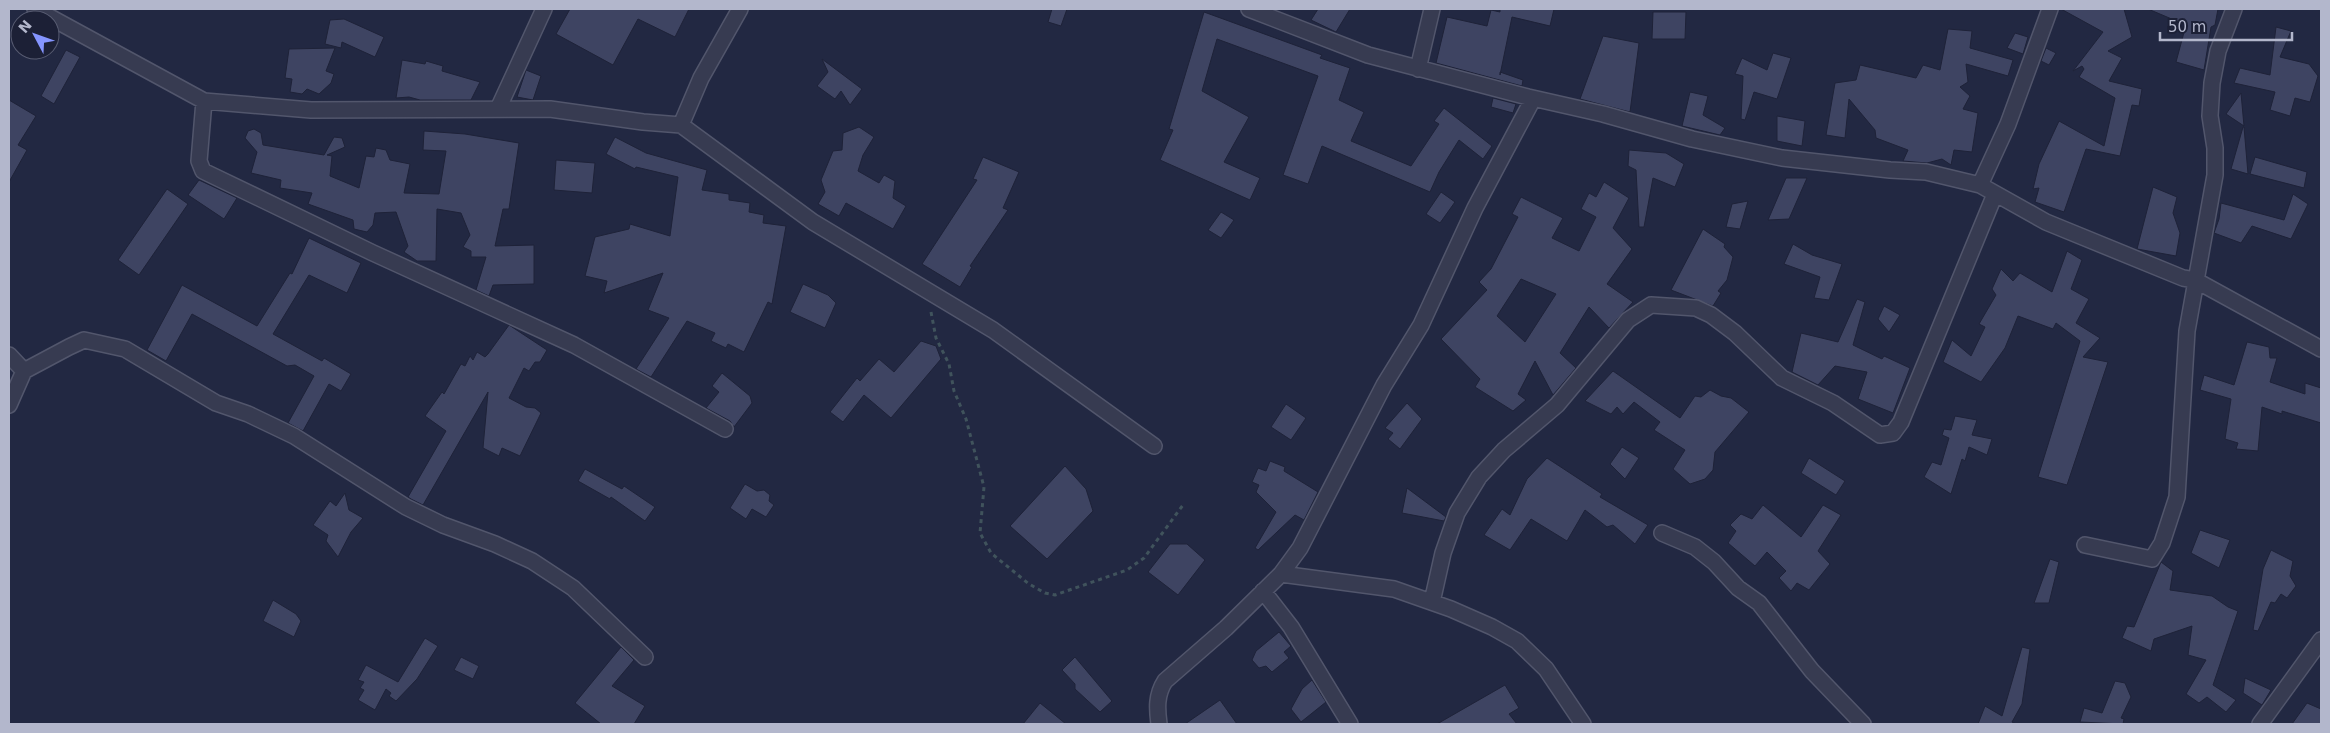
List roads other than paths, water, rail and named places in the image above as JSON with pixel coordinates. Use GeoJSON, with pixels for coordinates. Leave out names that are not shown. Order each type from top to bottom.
{"type":"FeatureCollection","features":[{"type":"Feature","properties":{"kind":"street"},"geometry":{"type":"LineString","coordinates":[[35,9],[204,101],[311,110],[550,109],[643,122],[681,125],[813,222],[993,330],[1154,446]]}},
{"type":"Feature","properties":{"kind":"street"},"geometry":{"type":"LineString","coordinates":[[681,125],[701,78],[740,9]]}},
{"type":"Feature","properties":{"kind":"street"},"geometry":{"type":"LineString","coordinates":[[1250,9],[1368,55],[1533,99],[1603,114],[1692,139],[1782,158],[1926,172],[1980,185],[2046,222],[2183,278],[2194,280],[2321,349]]}},
{"type":"Feature","properties":{"kind":"street"},"geometry":{"type":"LineString","coordinates":[[1418,68],[1432,9]]}},
{"type":"Feature","properties":{"kind":"street"},"geometry":{"type":"LineString","coordinates":[[1980,185],[2008,124],[2050,9]]}},
{"type":"Feature","properties":{"kind":"street"},"geometry":{"type":"LineString","coordinates":[[2085,545],[2152,559],[2162,543],[2177,497],[2187,331],[2194,280],[2215,175],[2210,116],[2212,83],[2218,51],[2234,9]]}},
{"type":"Feature","properties":{"kind":"street"},"geometry":{"type":"LineString","coordinates":[[498,109],[541,10]]}},
{"type":"Feature","properties":{"kind":"street"},"geometry":{"type":"LineString","coordinates":[[1159,724],[1157,704],[1160,688],[1226,628],[1281,574],[1300,548],[1384,384],[1421,325],[1475,208],[1533,99]]}},
{"type":"Feature","properties":{"kind":"street"},"geometry":{"type":"LineString","coordinates":[[204,101],[199,161],[203,171],[373,253],[574,344],[725,429]]}},
{"type":"Feature","properties":{"kind":"street"},"geometry":{"type":"LineString","coordinates":[[1432,602],[1444,553],[1458,514],[1479,477],[1504,450],[1557,405],[1628,320],[1651,305],[1696,308],[1711,315],[1735,334],[1782,378],[1833,403],[1880,435],[1893,433],[1901,422],[1995,194]]}},
{"type":"Feature","properties":{"kind":"street"},"geometry":{"type":"LineString","coordinates":[[9,405],[24,371],[84,340],[125,349],[216,403],[248,414],[294,436],[406,507],[443,526],[495,544],[532,561],[573,588],[645,657]]}},
{"type":"Feature","properties":{"kind":"street"},"geometry":{"type":"LineString","coordinates":[[9,355],[24,371]]}},
{"type":"Feature","properties":{"kind":"street"},"geometry":{"type":"LineString","coordinates":[[1662,533],[1695,547],[1714,562],[1738,588],[1760,603],[1812,671],[1863,724]]}},
{"type":"Feature","properties":{"kind":"street"},"geometry":{"type":"LineString","coordinates":[[1281,574],[1394,589],[1451,609],[1517,641],[1546,669],[1584,724]]}},
{"type":"Feature","properties":{"kind":"street"},"geometry":{"type":"LineString","coordinates":[[1263,591],[1296,635],[1350,724]]}},
{"type":"Feature","properties":{"kind":"street"},"geometry":{"type":"LineString","coordinates":[[2260,724],[2321,640]]}}]}
